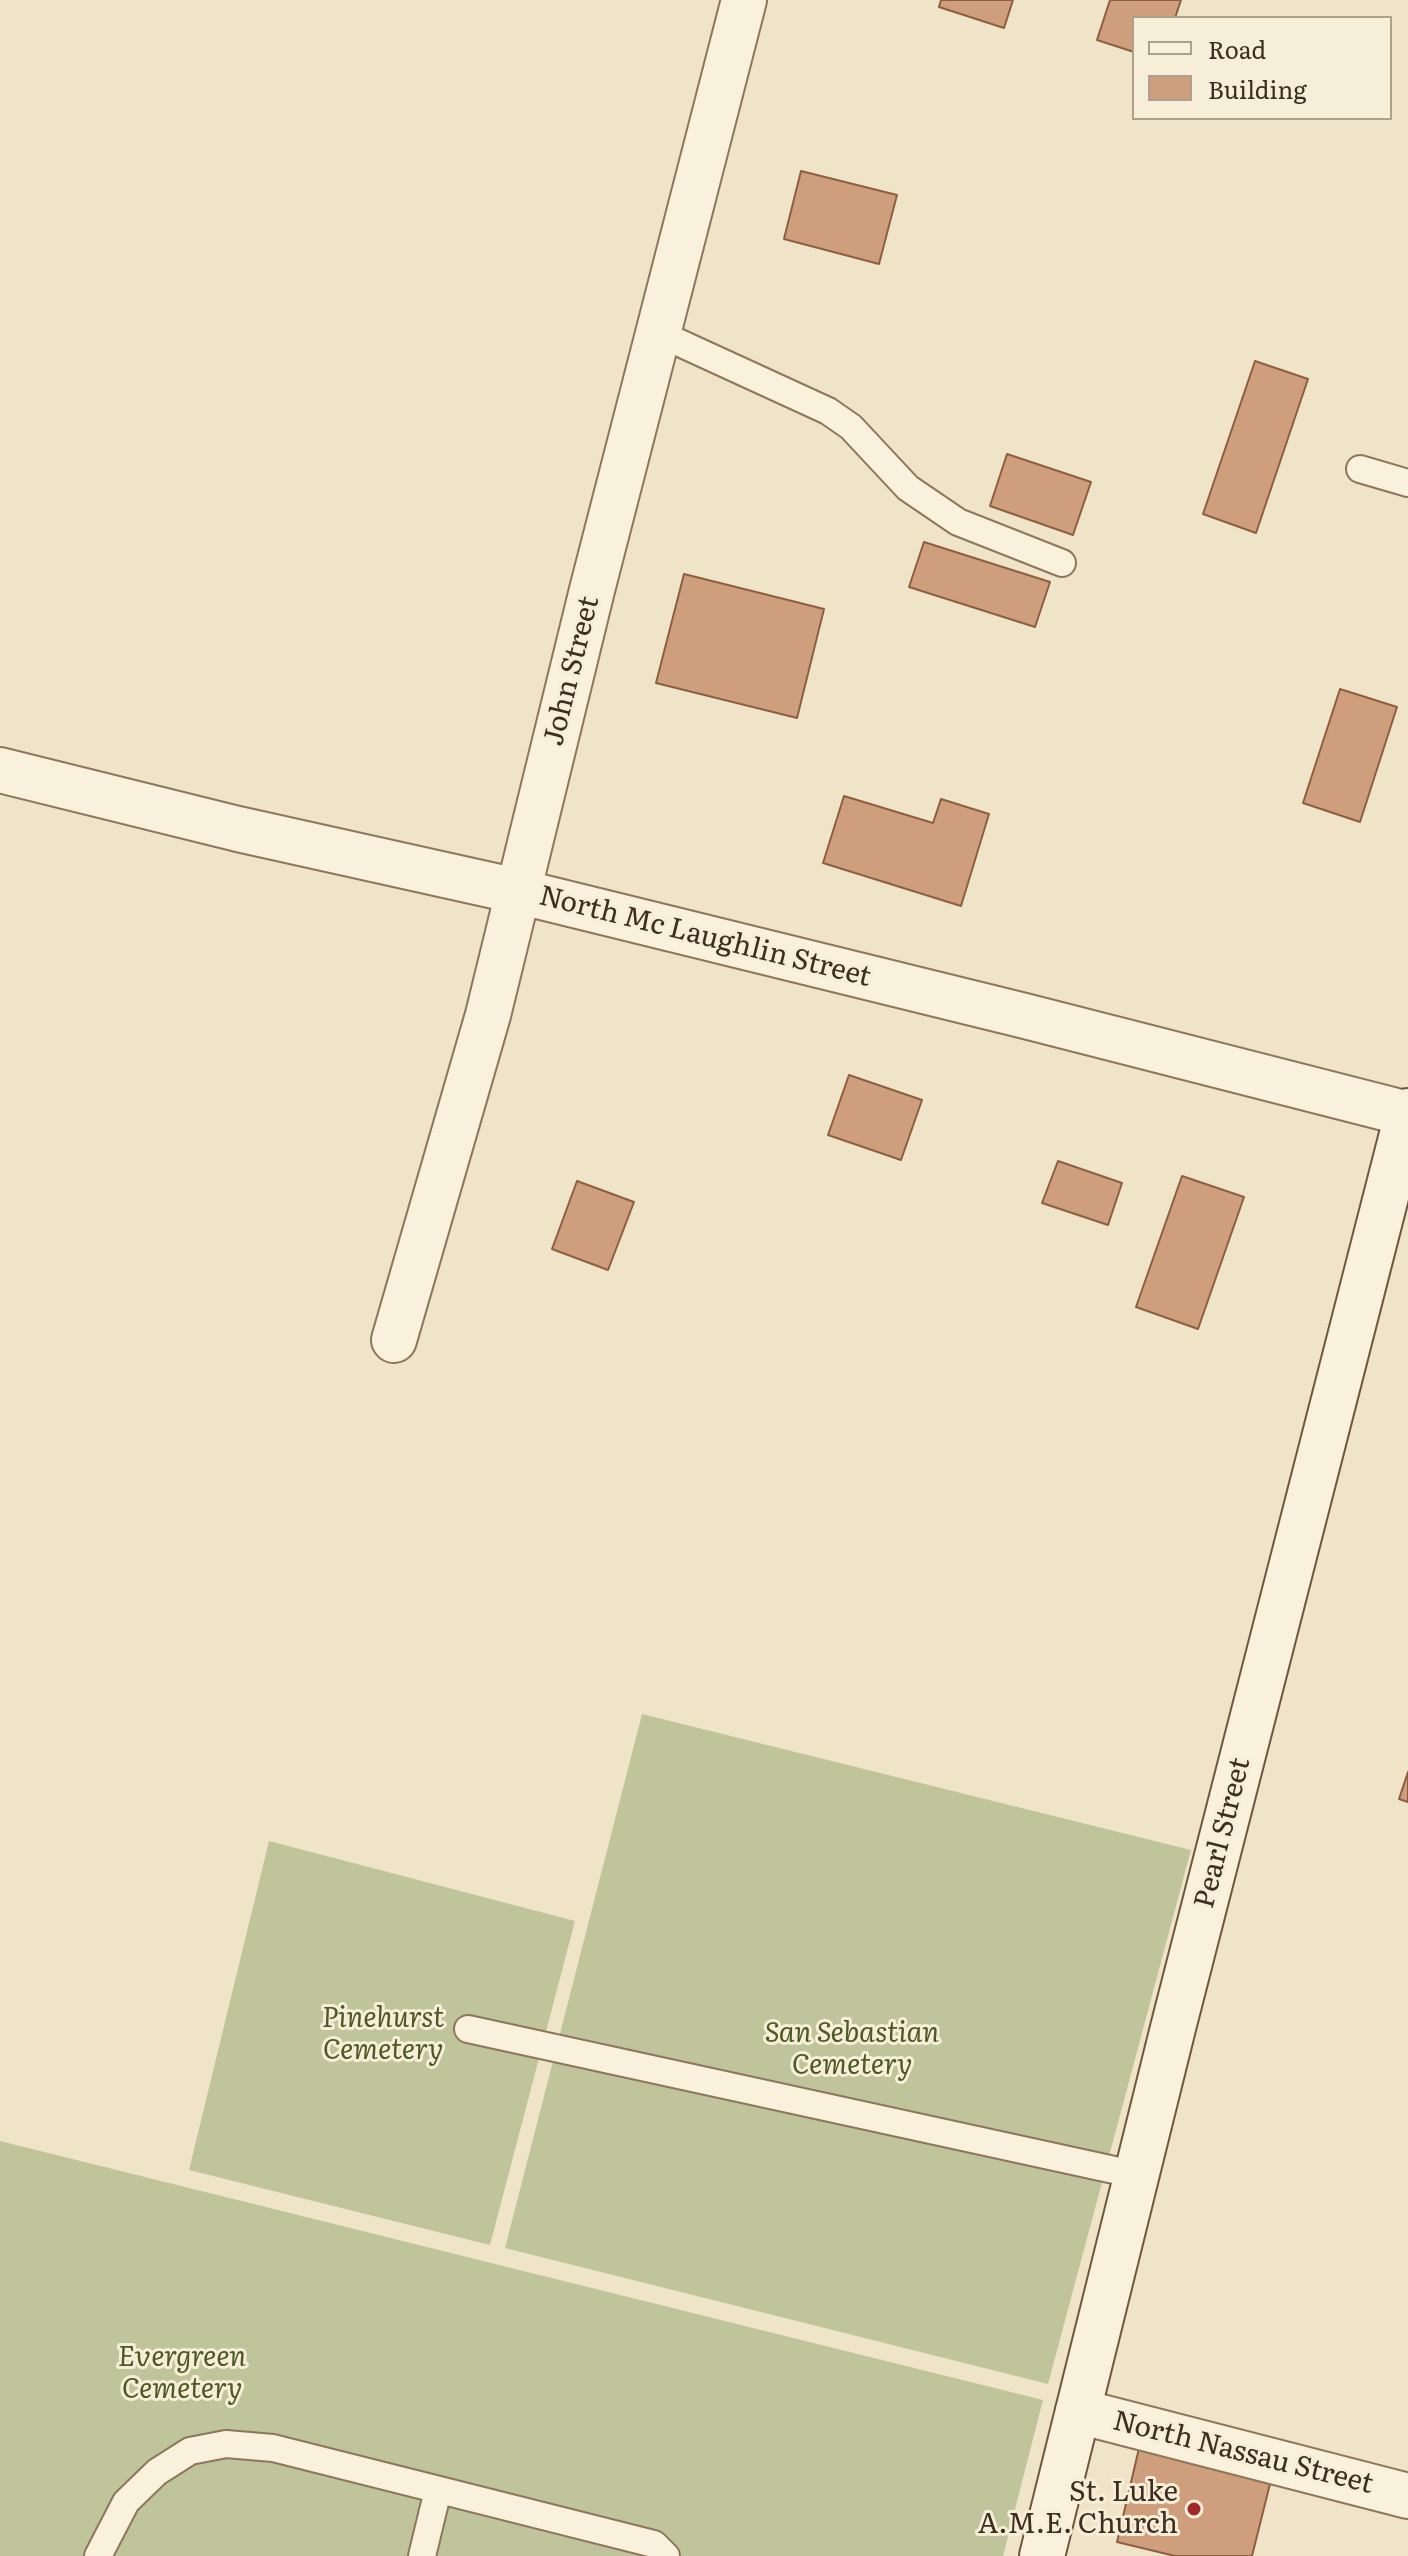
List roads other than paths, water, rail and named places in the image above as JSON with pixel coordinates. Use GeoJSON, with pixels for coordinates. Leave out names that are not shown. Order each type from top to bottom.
{"type":"FeatureCollection","features":[{"type":"Feature","properties":{"kind":"street","name":"John Street"},"geometry":{"type":"LineString","coordinates":[[394,1340],[488,1015],[744,0]]}},
{"type":"Feature","properties":{"kind":"street","name":"North Mc Laughlin Street"},"geometry":{"type":"LineString","coordinates":[[0,770],[238,829],[517,891],[1408,1113]]}},
{"type":"Feature","properties":{"kind":"street","name":"Pearl Street"},"geometry":{"type":"LineString","coordinates":[[1042,2556],[1408,1113]]}},
{"type":"Feature","properties":{"kind":"street","name":"North Nassau Street"},"geometry":{"type":"LineString","coordinates":[[1078,2411],[1408,2496]]}},
{"type":"Feature","properties":{"kind":"lane"},"geometry":{"type":"LineString","coordinates":[[658,333],[828,411],[851,427],[908,488],[958,522],[1062,563]]}},
{"type":"Feature","properties":{"kind":"lane"},"geometry":{"type":"LineString","coordinates":[[1360,469],[1408,483]]}},
{"type":"Feature","properties":{"kind":"lane"},"geometry":{"type":"LineString","coordinates":[[468,2029],[1137,2175]]}},
{"type":"Feature","properties":{"kind":"lane"},"geometry":{"type":"LineString","coordinates":[[98,2556],[126,2502],[157,2472],[190,2451],[226,2444],[273,2448],[654,2544],[666,2556]]}},
{"type":"Feature","properties":{"kind":"lane"},"geometry":{"type":"LineString","coordinates":[[422,2556],[438,2490]]}},
{"type":"Feature","properties":{"kind":"place","name":"St. Luke A.M.E. Church"},"geometry":{"type":"Point","coordinates":[1194,2509]}},
{"type":"Feature","properties":{"kind":"park label","name":"Pinehurst Cemetery"},"geometry":{"type":"Point","coordinates":[383,2035]}},
{"type":"Feature","properties":{"kind":"park label","name":"San Sebastian Cemetery"},"geometry":{"type":"Point","coordinates":[852,2050]}},
{"type":"Feature","properties":{"kind":"park label","name":"Evergreen Cemetery"},"geometry":{"type":"Point","coordinates":[182,2374]}}]}
